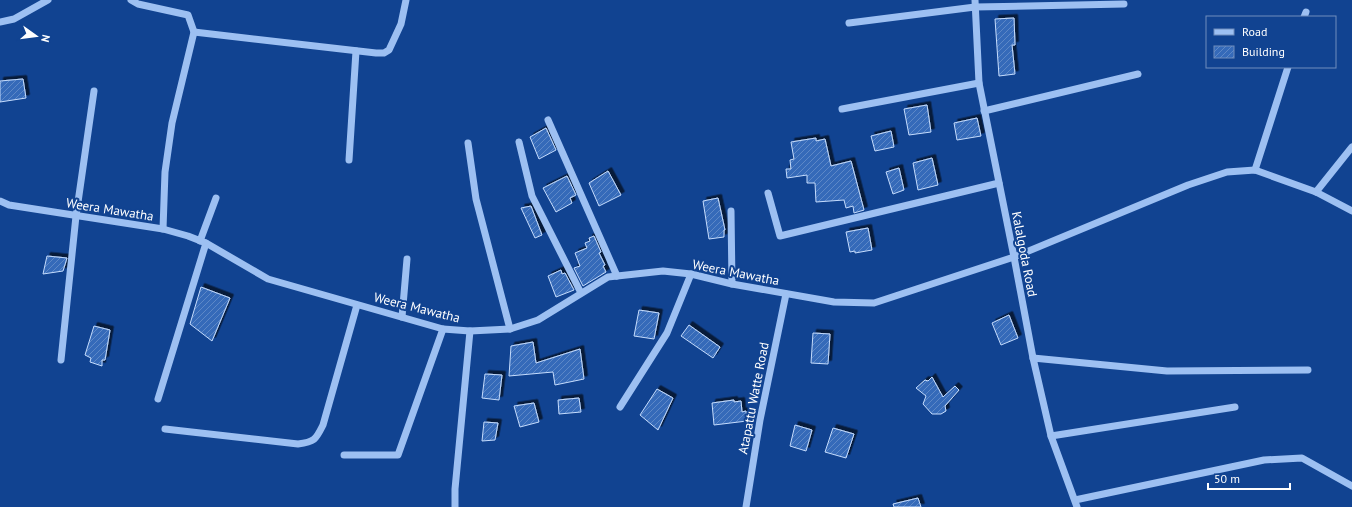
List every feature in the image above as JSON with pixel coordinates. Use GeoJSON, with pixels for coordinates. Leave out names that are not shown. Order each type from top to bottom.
{"type":"FeatureCollection","features":[{"type":"Feature","properties":{"kind":"street"},"geometry":{"type":"LineString","coordinates":[[0,22],[14,19],[48,0]]}},
{"type":"Feature","properties":{"kind":"street"},"geometry":{"type":"LineString","coordinates":[[131,0],[138,4],[188,15],[194,32],[172,123],[165,172],[163,229]]}},
{"type":"Feature","properties":{"kind":"street"},"geometry":{"type":"LineString","coordinates":[[194,32],[384,53],[388,50],[401,24],[406,0]]}},
{"type":"Feature","properties":{"kind":"street"},"geometry":{"type":"LineString","coordinates":[[850,23],[975,3],[1124,4]]}},
{"type":"Feature","properties":{"kind":"street","name":"Kalalgoda Road"},"geometry":{"type":"LineString","coordinates":[[975,3],[979,83],[1033,358],[1051,436],[1076,504]]}},
{"type":"Feature","properties":{"kind":"street"},"geometry":{"type":"LineString","coordinates":[[349,160],[356,51]]}},
{"type":"Feature","properties":{"kind":"street"},"geometry":{"type":"LineString","coordinates":[[1288,68],[1255,170],[1316,192],[1352,211]]}},
{"type":"Feature","properties":{"kind":"street"},"geometry":{"type":"LineString","coordinates":[[984,111],[1138,74]]}},
{"type":"Feature","properties":{"kind":"street"},"geometry":{"type":"LineString","coordinates":[[842,109],[979,83]]}},
{"type":"Feature","properties":{"kind":"street"},"geometry":{"type":"LineString","coordinates":[[61,360],[76,216],[94,91]]}},
{"type":"Feature","properties":{"kind":"street"},"geometry":{"type":"LineString","coordinates":[[548,120],[617,276]]}},
{"type":"Feature","properties":{"kind":"street"},"geometry":{"type":"LineString","coordinates":[[519,142],[532,196],[581,293]]}},
{"type":"Feature","properties":{"kind":"street"},"geometry":{"type":"LineString","coordinates":[[468,143],[476,199],[510,329]]}},
{"type":"Feature","properties":{"kind":"street"},"geometry":{"type":"LineString","coordinates":[[1316,192],[1352,147]]}},
{"type":"Feature","properties":{"kind":"street","name":"Weera Mawatha"},"geometry":{"type":"LineString","coordinates":[[0,201],[10,205],[163,229],[203,242],[268,278],[443,329],[470,332],[510,329],[538,320],[608,277],[663,271],[692,274],[732,284],[834,302],[874,303],[1014,257],[1188,185],[1227,172],[1255,170]]}},
{"type":"Feature","properties":{"kind":"street"},"geometry":{"type":"LineString","coordinates":[[768,193],[780,236],[999,183]]}},
{"type":"Feature","properties":{"kind":"street"},"geometry":{"type":"LineString","coordinates":[[158,399],[216,198]]}},
{"type":"Feature","properties":{"kind":"street"},"geometry":{"type":"LineString","coordinates":[[731,211],[732,284]]}},
{"type":"Feature","properties":{"kind":"street"},"geometry":{"type":"LineString","coordinates":[[402,317],[407,259]]}},
{"type":"Feature","properties":{"kind":"street"},"geometry":{"type":"LineString","coordinates":[[620,407],[667,333],[692,274]]}},
{"type":"Feature","properties":{"kind":"street","name":"Atapattu Watte Road"},"geometry":{"type":"LineString","coordinates":[[746,507],[760,420],[786,294]]}},
{"type":"Feature","properties":{"kind":"street"},"geometry":{"type":"LineString","coordinates":[[165,429],[298,444],[309,443],[316,438],[323,425],[357,305]]}},
{"type":"Feature","properties":{"kind":"street"},"geometry":{"type":"LineString","coordinates":[[344,456],[398,455],[443,329]]}},
{"type":"Feature","properties":{"kind":"street"},"geometry":{"type":"LineString","coordinates":[[454,507],[470,332]]}},
{"type":"Feature","properties":{"kind":"street"},"geometry":{"type":"LineString","coordinates":[[1033,358],[1167,371],[1308,370]]}},
{"type":"Feature","properties":{"kind":"street"},"geometry":{"type":"LineString","coordinates":[[1051,436],[1235,407]]}},
{"type":"Feature","properties":{"kind":"street"},"geometry":{"type":"LineString","coordinates":[[1076,504],[1272,459],[1302,458],[1352,486]]}},
{"type":"Feature","properties":{"kind":"building"},"geometry":{"type":"Polygon","coordinates":[[[1014,18],[1015,45],[1012,45],[1015,74],[999,76],[995,19],[1014,18]]]}},
{"type":"Feature","properties":{"kind":"building"},"geometry":{"type":"Polygon","coordinates":[[[23,79],[26,98],[0,102],[0,81],[23,79]]]}},
{"type":"Feature","properties":{"kind":"building"},"geometry":{"type":"Polygon","coordinates":[[[927,105],[931,132],[909,135],[904,109],[927,105]]]}},
{"type":"Feature","properties":{"kind":"building"},"geometry":{"type":"Polygon","coordinates":[[[977,118],[981,136],[957,140],[954,123],[977,118]]]}},
{"type":"Feature","properties":{"kind":"building"},"geometry":{"type":"Polygon","coordinates":[[[546,128],[556,150],[539,159],[530,137],[546,128]]]}},
{"type":"Feature","properties":{"kind":"building"},"geometry":{"type":"Polygon","coordinates":[[[891,131],[894,147],[875,151],[871,136],[891,131]]]}},
{"type":"Feature","properties":{"kind":"building"},"geometry":{"type":"Polygon","coordinates":[[[816,138],[816,141],[825,139],[831,166],[851,161],[864,210],[854,213],[853,206],[846,208],[844,200],[816,202],[815,183],[807,183],[807,175],[787,178],[786,169],[791,169],[790,160],[794,159],[791,142],[816,138]]]}},
{"type":"Feature","properties":{"kind":"building"},"geometry":{"type":"Polygon","coordinates":[[[932,158],[938,185],[918,190],[913,163],[932,158]]]}},
{"type":"Feature","properties":{"kind":"building"},"geometry":{"type":"Polygon","coordinates":[[[899,168],[904,190],[893,194],[886,172],[899,168]]]}},
{"type":"Feature","properties":{"kind":"building"},"geometry":{"type":"Polygon","coordinates":[[[608,171],[621,195],[599,206],[589,183],[608,171]]]}},
{"type":"Feature","properties":{"kind":"building"},"geometry":{"type":"Polygon","coordinates":[[[567,176],[576,195],[570,198],[572,203],[556,212],[543,188],[567,176]]]}},
{"type":"Feature","properties":{"kind":"building"},"geometry":{"type":"Polygon","coordinates":[[[718,198],[725,230],[724,237],[709,239],[703,201],[718,198]]]}},
{"type":"Feature","properties":{"kind":"building"},"geometry":{"type":"Polygon","coordinates":[[[531,206],[542,235],[535,238],[521,208],[531,206]]]}},
{"type":"Feature","properties":{"kind":"building"},"geometry":{"type":"Polygon","coordinates":[[[868,228],[872,250],[855,253],[855,251],[850,252],[846,232],[868,228]]]}},
{"type":"Feature","properties":{"kind":"building"},"geometry":{"type":"Polygon","coordinates":[[[594,236],[601,252],[599,253],[605,265],[603,266],[606,272],[583,286],[574,268],[580,266],[575,253],[587,248],[585,243],[590,241],[589,238],[594,236]]]}},
{"type":"Feature","properties":{"kind":"building"},"geometry":{"type":"Polygon","coordinates":[[[47,256],[67,258],[63,271],[43,274],[47,256]]]}},
{"type":"Feature","properties":{"kind":"building"},"geometry":{"type":"Polygon","coordinates":[[[561,270],[562,274],[565,273],[574,290],[556,297],[548,276],[561,270]]]}},
{"type":"Feature","properties":{"kind":"building"},"geometry":{"type":"Polygon","coordinates":[[[201,287],[230,298],[212,341],[190,324],[201,287]]]}},
{"type":"Feature","properties":{"kind":"building"},"geometry":{"type":"Polygon","coordinates":[[[639,310],[659,313],[654,339],[634,336],[639,310]]]}},
{"type":"Feature","properties":{"kind":"building"},"geometry":{"type":"Polygon","coordinates":[[[1009,315],[1018,338],[1001,345],[992,323],[1009,315]]]}},
{"type":"Feature","properties":{"kind":"building"},"geometry":{"type":"Polygon","coordinates":[[[689,325],[720,347],[713,358],[681,336],[689,325]]]}},
{"type":"Feature","properties":{"kind":"building"},"geometry":{"type":"Polygon","coordinates":[[[94,326],[110,330],[105,360],[102,360],[102,366],[90,362],[91,358],[85,355],[94,326]]]}},
{"type":"Feature","properties":{"kind":"building"},"geometry":{"type":"Polygon","coordinates":[[[813,333],[830,334],[828,364],[811,363],[813,333]]]}},
{"type":"Feature","properties":{"kind":"building"},"geometry":{"type":"Polygon","coordinates":[[[533,342],[536,363],[580,349],[584,379],[555,385],[553,372],[509,376],[511,346],[533,342]]]}},
{"type":"Feature","properties":{"kind":"building"},"geometry":{"type":"Polygon","coordinates":[[[485,374],[502,375],[499,400],[482,398],[485,374]]]}},
{"type":"Feature","properties":{"kind":"building"},"geometry":{"type":"Polygon","coordinates":[[[932,377],[943,397],[955,386],[959,390],[945,406],[946,411],[941,414],[932,414],[923,404],[926,396],[916,388],[925,380],[928,381],[932,377]]]}},
{"type":"Feature","properties":{"kind":"building"},"geometry":{"type":"Polygon","coordinates":[[[657,389],[673,398],[658,430],[640,415],[657,389]]]}},
{"type":"Feature","properties":{"kind":"building"},"geometry":{"type":"Polygon","coordinates":[[[579,398],[581,412],[559,414],[558,400],[579,398]]]}},
{"type":"Feature","properties":{"kind":"building"},"geometry":{"type":"Polygon","coordinates":[[[734,400],[734,402],[741,401],[742,412],[746,411],[747,421],[714,425],[712,403],[734,400]]]}},
{"type":"Feature","properties":{"kind":"building"},"geometry":{"type":"Polygon","coordinates":[[[534,403],[539,422],[520,427],[514,406],[534,403]]]}},
{"type":"Feature","properties":{"kind":"building"},"geometry":{"type":"Polygon","coordinates":[[[484,422],[498,423],[495,440],[482,441],[484,422]]]}},
{"type":"Feature","properties":{"kind":"building"},"geometry":{"type":"Polygon","coordinates":[[[795,425],[812,430],[806,451],[790,446],[795,425]]]}},
{"type":"Feature","properties":{"kind":"building"},"geometry":{"type":"Polygon","coordinates":[[[833,428],[854,434],[846,458],[825,452],[833,428]]]}},
{"type":"Feature","properties":{"kind":"building"},"geometry":{"type":"Polygon","coordinates":[[[918,498],[921,507],[894,507],[893,504],[918,498]]]}}]}
